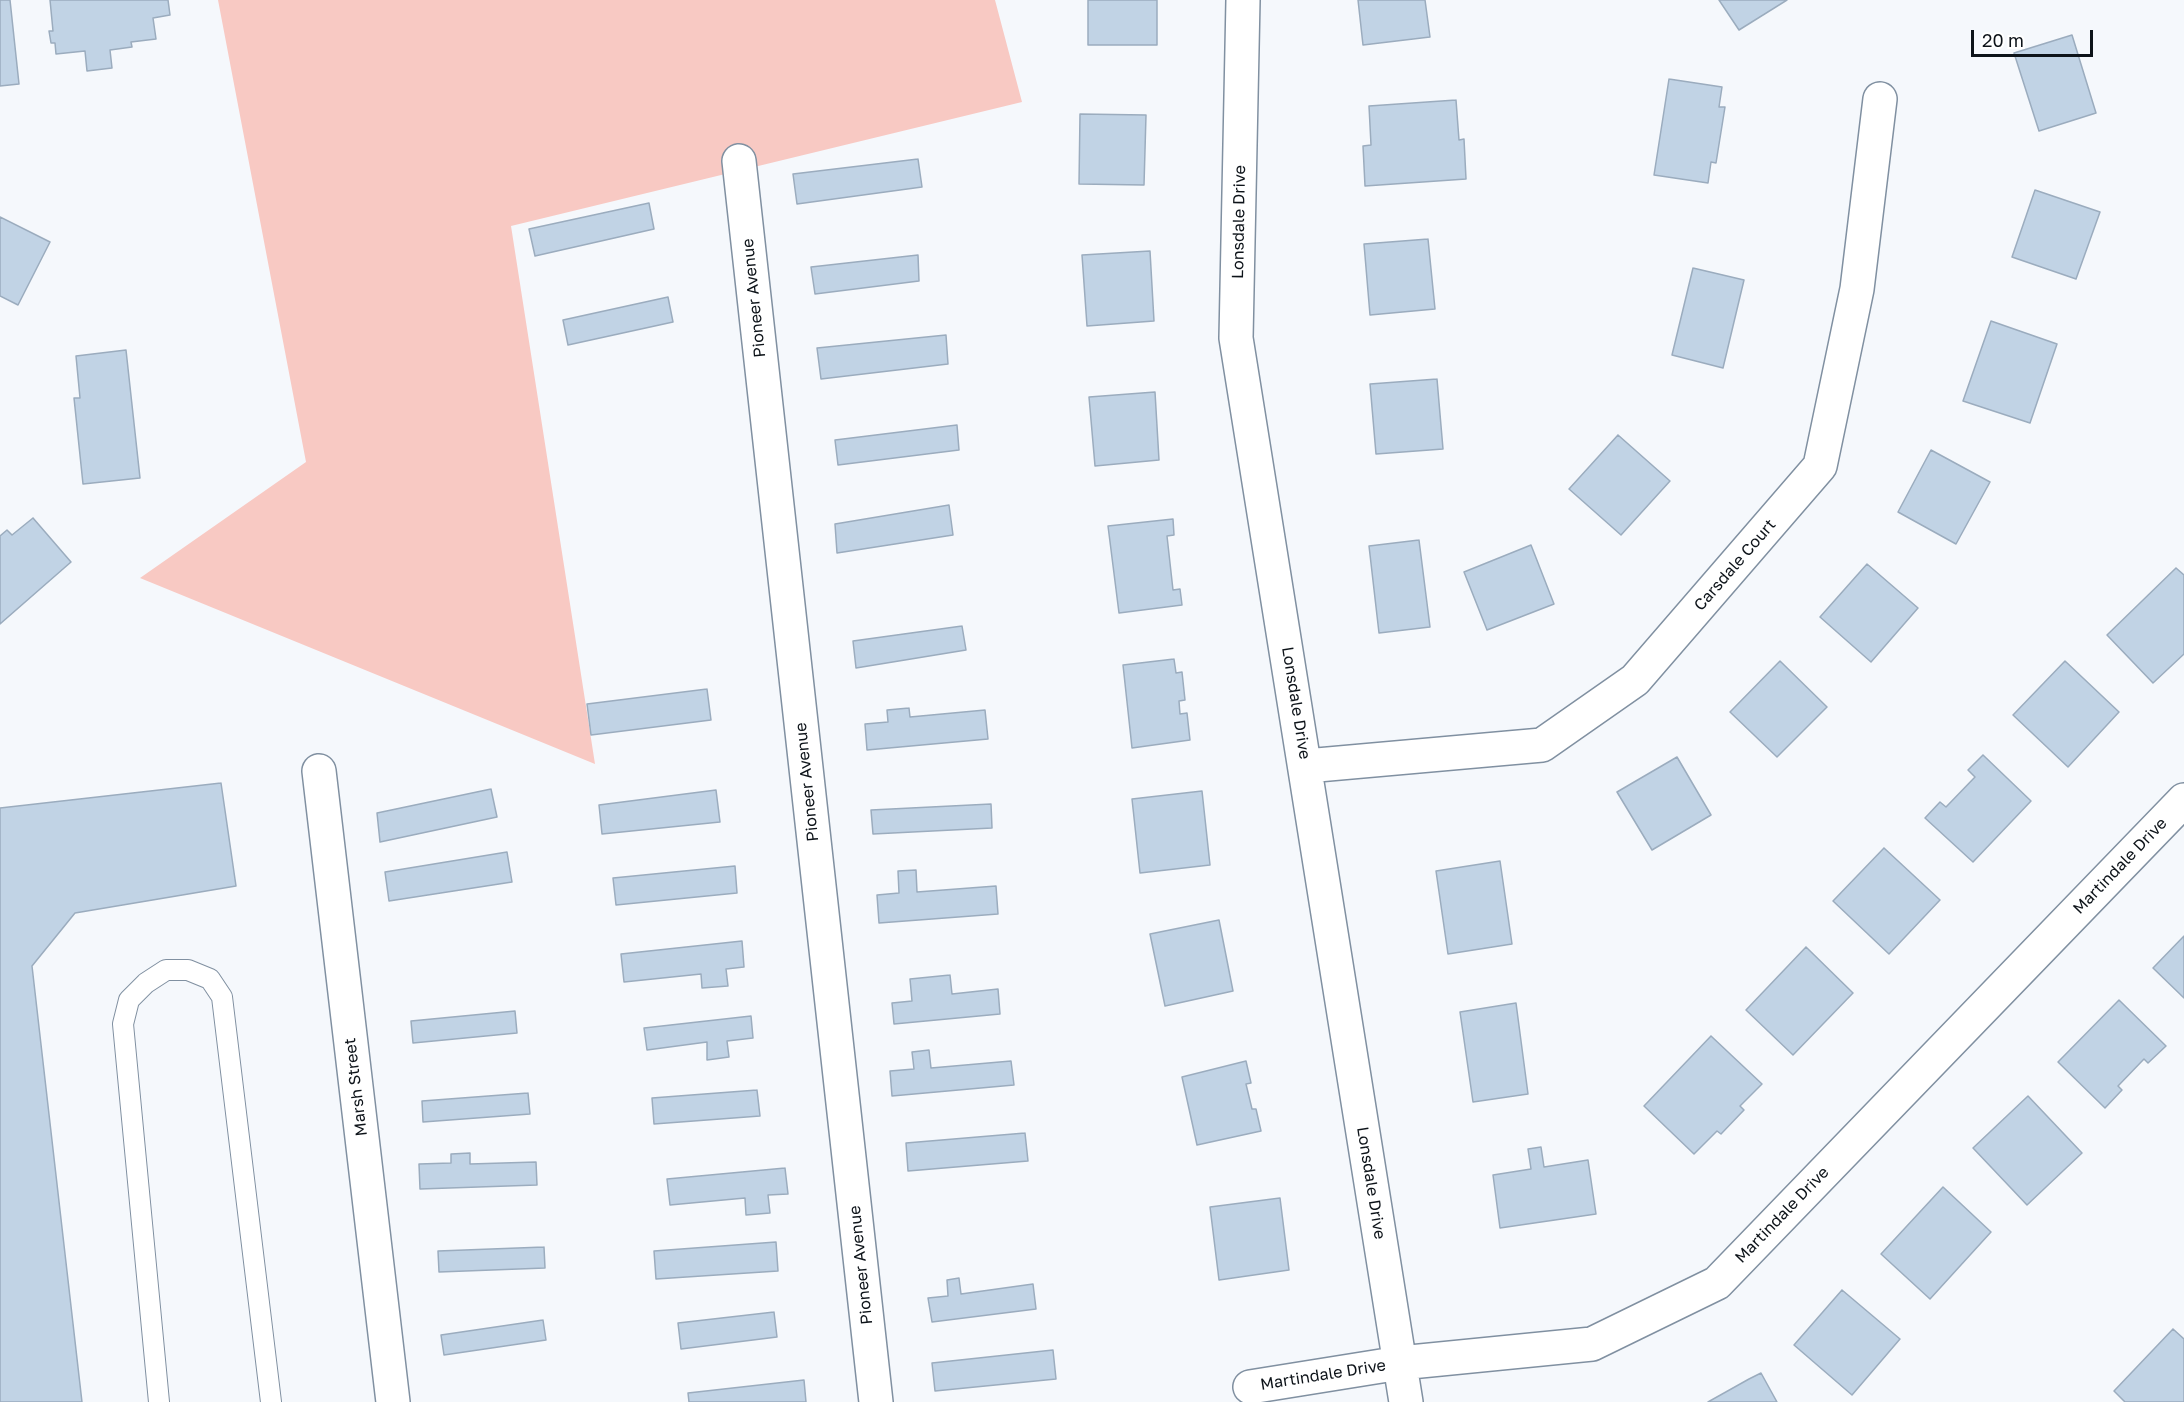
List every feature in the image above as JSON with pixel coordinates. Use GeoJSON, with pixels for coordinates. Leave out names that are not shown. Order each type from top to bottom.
{"type":"FeatureCollection","features":[{"type":"Feature","properties":{"kind":"street","name":"Lonsdale Drive"},"geometry":{"type":"LineString","coordinates":[[1243,0],[1236,338],[1406,1402]]}},
{"type":"Feature","properties":{"kind":"street","name":"Carsdale Court"},"geometry":{"type":"LineString","coordinates":[[1306,766],[1542,745],[1635,680],[1820,466],[1857,289],[1880,99]]}},
{"type":"Feature","properties":{"kind":"street","name":"Pioneer Avenue"},"geometry":{"type":"LineString","coordinates":[[739,161],[876,1402]]}},
{"type":"Feature","properties":{"kind":"street","name":"Marsh Street"},"geometry":{"type":"LineString","coordinates":[[319,771],[393,1402]]}},
{"type":"Feature","properties":{"kind":"street","name":"Martindale Drive"},"geometry":{"type":"LineString","coordinates":[[1250,1387],[1400,1363],[1593,1344],[1718,1283],[2184,800]]}},
{"type":"Feature","properties":{"kind":"lane"},"geometry":{"type":"LineString","coordinates":[[159,1402],[123,1024],[129,999],[146,983],[166,970],[188,970],[210,979],[222,997],[271,1402]]}},
{"type":"Feature","properties":{"kind":"shaded area"},"geometry":{"type":"Polygon","coordinates":[[[218,0],[995,0],[1022,102],[511,226],[595,764],[140,578],[306,462],[218,0]]]}},
{"type":"Feature","properties":{"kind":"building"},"geometry":{"type":"Polygon","coordinates":[[[0,0],[10,0],[19,84],[0,86],[0,0]]]}},
{"type":"Feature","properties":{"kind":"building"},"geometry":{"type":"Polygon","coordinates":[[[50,0],[168,0],[170,15],[153,18],[156,39],[131,42],[132,47],[110,50],[112,68],[87,71],[85,51],[56,54],[55,43],[51,43],[49,31],[53,31],[50,0]]]}},
{"type":"Feature","properties":{"kind":"building"},"geometry":{"type":"Polygon","coordinates":[[[1088,0],[1157,0],[1157,45],[1088,45],[1088,0]]]}},
{"type":"Feature","properties":{"kind":"building"},"geometry":{"type":"Polygon","coordinates":[[[1358,0],[1425,0],[1430,37],[1363,45],[1358,0]]]}},
{"type":"Feature","properties":{"kind":"building"},"geometry":{"type":"Polygon","coordinates":[[[1719,0],[1787,0],[1739,30],[1719,0]]]}},
{"type":"Feature","properties":{"kind":"building"},"geometry":{"type":"Polygon","coordinates":[[[2072,35],[2096,113],[2039,131],[2014,53],[2072,35]]]}},
{"type":"Feature","properties":{"kind":"building"},"geometry":{"type":"Polygon","coordinates":[[[1669,79],[1722,87],[1719,107],[1725,107],[1716,163],[1711,162],[1708,183],[1654,175],[1669,79]]]}},
{"type":"Feature","properties":{"kind":"building"},"geometry":{"type":"Polygon","coordinates":[[[1456,100],[1459,140],[1464,139],[1466,179],[1365,186],[1363,146],[1371,145],[1369,106],[1456,100]]]}},
{"type":"Feature","properties":{"kind":"building"},"geometry":{"type":"Polygon","coordinates":[[[1080,114],[1146,115],[1144,185],[1079,184],[1080,114]]]}},
{"type":"Feature","properties":{"kind":"building"},"geometry":{"type":"Polygon","coordinates":[[[918,159],[922,187],[797,204],[793,174],[918,159]]]}},
{"type":"Feature","properties":{"kind":"building"},"geometry":{"type":"Polygon","coordinates":[[[2035,190],[2100,212],[2076,279],[2012,257],[2035,190]]]}},
{"type":"Feature","properties":{"kind":"building"},"geometry":{"type":"Polygon","coordinates":[[[649,203],[654,229],[535,256],[529,229],[649,203]]]}},
{"type":"Feature","properties":{"kind":"building"},"geometry":{"type":"Polygon","coordinates":[[[0,217],[50,242],[18,305],[0,296],[0,217]]]}},
{"type":"Feature","properties":{"kind":"building"},"geometry":{"type":"Polygon","coordinates":[[[1428,239],[1435,309],[1370,315],[1364,244],[1428,239]]]}},
{"type":"Feature","properties":{"kind":"building"},"geometry":{"type":"Polygon","coordinates":[[[1150,251],[1154,321],[1087,326],[1082,255],[1150,251]]]}},
{"type":"Feature","properties":{"kind":"building"},"geometry":{"type":"Polygon","coordinates":[[[918,255],[919,281],[815,294],[811,267],[918,255]]]}},
{"type":"Feature","properties":{"kind":"building"},"geometry":{"type":"Polygon","coordinates":[[[1693,268],[1744,280],[1723,368],[1672,355],[1693,268]]]}},
{"type":"Feature","properties":{"kind":"building"},"geometry":{"type":"Polygon","coordinates":[[[668,297],[673,322],[568,345],[563,320],[668,297]]]}},
{"type":"Feature","properties":{"kind":"building"},"geometry":{"type":"Polygon","coordinates":[[[1991,321],[2057,344],[2030,423],[1963,401],[1991,321]]]}},
{"type":"Feature","properties":{"kind":"building"},"geometry":{"type":"Polygon","coordinates":[[[946,335],[948,364],[821,379],[817,348],[946,335]]]}},
{"type":"Feature","properties":{"kind":"building"},"geometry":{"type":"Polygon","coordinates":[[[126,350],[140,478],[83,484],[74,398],[80,398],[76,356],[126,350]]]}},
{"type":"Feature","properties":{"kind":"building"},"geometry":{"type":"Polygon","coordinates":[[[1437,379],[1443,449],[1376,454],[1370,384],[1437,379]]]}},
{"type":"Feature","properties":{"kind":"building"},"geometry":{"type":"Polygon","coordinates":[[[1155,392],[1159,460],[1095,466],[1089,397],[1155,392]]]}},
{"type":"Feature","properties":{"kind":"building"},"geometry":{"type":"Polygon","coordinates":[[[957,425],[959,450],[838,465],[835,440],[957,425]]]}},
{"type":"Feature","properties":{"kind":"building"},"geometry":{"type":"Polygon","coordinates":[[[1618,435],[1670,481],[1621,535],[1569,489],[1618,435]]]}},
{"type":"Feature","properties":{"kind":"building"},"geometry":{"type":"Polygon","coordinates":[[[1931,450],[1990,482],[1956,544],[1898,512],[1931,450]]]}},
{"type":"Feature","properties":{"kind":"building"},"geometry":{"type":"Polygon","coordinates":[[[949,505],[953,535],[837,553],[835,524],[949,505]]]}},
{"type":"Feature","properties":{"kind":"building"},"geometry":{"type":"Polygon","coordinates":[[[33,518],[71,562],[0,624],[0,536],[7,530],[12,535],[33,518]]]}},
{"type":"Feature","properties":{"kind":"building"},"geometry":{"type":"Polygon","coordinates":[[[1173,519],[1174,535],[1167,536],[1173,590],[1180,589],[1182,605],[1119,613],[1108,526],[1173,519]]]}},
{"type":"Feature","properties":{"kind":"building"},"geometry":{"type":"Polygon","coordinates":[[[1419,540],[1430,627],[1379,633],[1369,546],[1419,540]]]}},
{"type":"Feature","properties":{"kind":"building"},"geometry":{"type":"Polygon","coordinates":[[[1531,545],[1554,604],[1487,630],[1464,572],[1531,545]]]}},
{"type":"Feature","properties":{"kind":"building"},"geometry":{"type":"Polygon","coordinates":[[[1867,564],[1918,608],[1871,662],[1820,617],[1867,564]]]}},
{"type":"Feature","properties":{"kind":"building"},"geometry":{"type":"Polygon","coordinates":[[[2176,568],[2184,575],[2184,654],[2153,683],[2107,635],[2176,568]]]}},
{"type":"Feature","properties":{"kind":"building"},"geometry":{"type":"Polygon","coordinates":[[[962,626],[966,650],[856,668],[853,641],[962,626]]]}},
{"type":"Feature","properties":{"kind":"building"},"geometry":{"type":"Polygon","coordinates":[[[1174,659],[1176,673],[1182,672],[1185,700],[1179,701],[1180,714],[1187,713],[1190,740],[1132,748],[1123,665],[1174,659]]]}},
{"type":"Feature","properties":{"kind":"building"},"geometry":{"type":"Polygon","coordinates":[[[1780,661],[1827,707],[1777,757],[1730,712],[1780,661]]]}},
{"type":"Feature","properties":{"kind":"building"},"geometry":{"type":"Polygon","coordinates":[[[2065,661],[2119,712],[2068,767],[2013,715],[2065,661]]]}},
{"type":"Feature","properties":{"kind":"building"},"geometry":{"type":"Polygon","coordinates":[[[707,689],[711,720],[591,735],[587,704],[707,689]]]}},
{"type":"Feature","properties":{"kind":"building"},"geometry":{"type":"Polygon","coordinates":[[[909,708],[910,717],[985,710],[988,739],[867,750],[865,724],[888,722],[887,710],[909,708]]]}},
{"type":"Feature","properties":{"kind":"building"},"geometry":{"type":"Polygon","coordinates":[[[1983,755],[2031,801],[1973,862],[1925,818],[1940,802],[1946,807],[1975,777],[1968,770],[1983,755]]]}},
{"type":"Feature","properties":{"kind":"building"},"geometry":{"type":"Polygon","coordinates":[[[1677,757],[1711,815],[1652,850],[1617,792],[1677,757]]]}},
{"type":"Feature","properties":{"kind":"building"},"geometry":{"type":"Polygon","coordinates":[[[221,783],[236,886],[75,913],[32,966],[82,1402],[0,1402],[0,808],[221,783]]]}},
{"type":"Feature","properties":{"kind":"building"},"geometry":{"type":"Polygon","coordinates":[[[491,789],[497,817],[380,842],[377,813],[491,789]]]}},
{"type":"Feature","properties":{"kind":"building"},"geometry":{"type":"Polygon","coordinates":[[[716,790],[720,822],[602,834],[599,805],[716,790]]]}},
{"type":"Feature","properties":{"kind":"building"},"geometry":{"type":"Polygon","coordinates":[[[1202,791],[1210,865],[1140,873],[1132,799],[1202,791]]]}},
{"type":"Feature","properties":{"kind":"building"},"geometry":{"type":"Polygon","coordinates":[[[991,804],[992,828],[873,834],[871,810],[991,804]]]}},
{"type":"Feature","properties":{"kind":"building"},"geometry":{"type":"Polygon","coordinates":[[[1884,848],[1940,900],[1889,954],[1833,901],[1884,848]]]}},
{"type":"Feature","properties":{"kind":"building"},"geometry":{"type":"Polygon","coordinates":[[[507,852],[512,882],[389,901],[385,872],[507,852]]]}},
{"type":"Feature","properties":{"kind":"building"},"geometry":{"type":"Polygon","coordinates":[[[1500,861],[1512,944],[1448,954],[1436,871],[1500,861]]]}},
{"type":"Feature","properties":{"kind":"building"},"geometry":{"type":"Polygon","coordinates":[[[735,866],[737,893],[616,905],[613,878],[735,866]]]}},
{"type":"Feature","properties":{"kind":"building"},"geometry":{"type":"Polygon","coordinates":[[[916,870],[917,892],[996,886],[998,914],[879,923],[877,895],[899,893],[898,871],[916,870]]]}},
{"type":"Feature","properties":{"kind":"building"},"geometry":{"type":"Polygon","coordinates":[[[1219,920],[1233,991],[1165,1006],[1150,934],[1219,920]]]}},
{"type":"Feature","properties":{"kind":"building"},"geometry":{"type":"Polygon","coordinates":[[[2184,936],[2184,998],[2153,968],[2184,936]]]}},
{"type":"Feature","properties":{"kind":"building"},"geometry":{"type":"Polygon","coordinates":[[[742,941],[744,967],[726,969],[728,986],[702,988],[701,974],[624,982],[621,954],[742,941]]]}},
{"type":"Feature","properties":{"kind":"building"},"geometry":{"type":"Polygon","coordinates":[[[1806,947],[1853,993],[1793,1055],[1746,1010],[1806,947]]]}},
{"type":"Feature","properties":{"kind":"building"},"geometry":{"type":"Polygon","coordinates":[[[950,975],[952,994],[998,989],[1000,1014],[894,1024],[892,1003],[912,1001],[910,979],[950,975]]]}},
{"type":"Feature","properties":{"kind":"building"},"geometry":{"type":"Polygon","coordinates":[[[2119,1000],[2166,1046],[2148,1063],[2144,1059],[2118,1086],[2122,1090],[2105,1108],[2058,1062],[2119,1000]]]}},
{"type":"Feature","properties":{"kind":"building"},"geometry":{"type":"Polygon","coordinates":[[[1516,1003],[1528,1094],[1473,1102],[1460,1012],[1516,1003]]]}},
{"type":"Feature","properties":{"kind":"building"},"geometry":{"type":"Polygon","coordinates":[[[515,1011],[517,1033],[413,1043],[411,1021],[515,1011]]]}},
{"type":"Feature","properties":{"kind":"building"},"geometry":{"type":"Polygon","coordinates":[[[751,1016],[753,1038],[727,1041],[729,1057],[707,1060],[707,1042],[647,1050],[644,1028],[751,1016]]]}},
{"type":"Feature","properties":{"kind":"building"},"geometry":{"type":"Polygon","coordinates":[[[1711,1036],[1762,1084],[1740,1106],[1744,1110],[1721,1134],[1717,1131],[1694,1154],[1644,1106],[1711,1036]]]}},
{"type":"Feature","properties":{"kind":"building"},"geometry":{"type":"Polygon","coordinates":[[[929,1050],[931,1068],[1011,1061],[1014,1085],[892,1096],[890,1071],[914,1069],[912,1052],[929,1050]]]}},
{"type":"Feature","properties":{"kind":"building"},"geometry":{"type":"Polygon","coordinates":[[[1246,1061],[1251,1083],[1246,1084],[1252,1109],[1256,1109],[1261,1131],[1197,1145],[1182,1077],[1246,1061]]]}},
{"type":"Feature","properties":{"kind":"building"},"geometry":{"type":"Polygon","coordinates":[[[757,1090],[760,1116],[654,1124],[652,1098],[757,1090]]]}},
{"type":"Feature","properties":{"kind":"building"},"geometry":{"type":"Polygon","coordinates":[[[528,1093],[530,1114],[423,1122],[422,1101],[528,1093]]]}},
{"type":"Feature","properties":{"kind":"building"},"geometry":{"type":"Polygon","coordinates":[[[2028,1096],[2082,1153],[2027,1205],[1973,1148],[2028,1096]]]}},
{"type":"Feature","properties":{"kind":"building"},"geometry":{"type":"Polygon","coordinates":[[[1025,1133],[1028,1161],[908,1171],[906,1143],[1025,1133]]]}},
{"type":"Feature","properties":{"kind":"building"},"geometry":{"type":"Polygon","coordinates":[[[1541,1147],[1544,1167],[1588,1160],[1596,1214],[1500,1228],[1493,1175],[1531,1169],[1528,1149],[1541,1147]]]}},
{"type":"Feature","properties":{"kind":"building"},"geometry":{"type":"Polygon","coordinates":[[[470,1153],[470,1164],[536,1162],[537,1185],[420,1189],[419,1164],[451,1163],[451,1154],[470,1153]]]}},
{"type":"Feature","properties":{"kind":"building"},"geometry":{"type":"Polygon","coordinates":[[[785,1168],[788,1194],[768,1195],[770,1213],[746,1215],[745,1198],[670,1205],[667,1179],[785,1168]]]}},
{"type":"Feature","properties":{"kind":"building"},"geometry":{"type":"Polygon","coordinates":[[[1943,1187],[1991,1232],[1930,1299],[1881,1254],[1943,1187]]]}},
{"type":"Feature","properties":{"kind":"building"},"geometry":{"type":"Polygon","coordinates":[[[1280,1198],[1289,1270],[1219,1280],[1210,1207],[1280,1198]]]}},
{"type":"Feature","properties":{"kind":"building"},"geometry":{"type":"Polygon","coordinates":[[[776,1242],[778,1271],[656,1279],[654,1251],[776,1242]]]}},
{"type":"Feature","properties":{"kind":"building"},"geometry":{"type":"Polygon","coordinates":[[[544,1247],[545,1268],[439,1272],[438,1251],[544,1247]]]}},
{"type":"Feature","properties":{"kind":"building"},"geometry":{"type":"Polygon","coordinates":[[[959,1278],[961,1294],[1033,1284],[1036,1309],[932,1322],[928,1298],[948,1296],[947,1280],[959,1278]]]}},
{"type":"Feature","properties":{"kind":"building"},"geometry":{"type":"Polygon","coordinates":[[[1842,1290],[1900,1339],[1852,1395],[1794,1345],[1842,1290]]]}},
{"type":"Feature","properties":{"kind":"building"},"geometry":{"type":"Polygon","coordinates":[[[774,1312],[777,1337],[681,1349],[678,1323],[774,1312]]]}},
{"type":"Feature","properties":{"kind":"building"},"geometry":{"type":"Polygon","coordinates":[[[543,1320],[546,1340],[444,1355],[441,1335],[543,1320]]]}},
{"type":"Feature","properties":{"kind":"building"},"geometry":{"type":"Polygon","coordinates":[[[2173,1329],[2184,1339],[2184,1402],[2125,1402],[2114,1391],[2173,1329]]]}},
{"type":"Feature","properties":{"kind":"building"},"geometry":{"type":"Polygon","coordinates":[[[1053,1350],[1056,1379],[935,1391],[932,1363],[1053,1350]]]}},
{"type":"Feature","properties":{"kind":"building"},"geometry":{"type":"Polygon","coordinates":[[[1761,1373],[1777,1402],[1708,1402],[1749,1379],[1761,1373]]]}},
{"type":"Feature","properties":{"kind":"building"},"geometry":{"type":"Polygon","coordinates":[[[804,1380],[806,1402],[689,1402],[688,1393],[804,1380]]]}}]}
